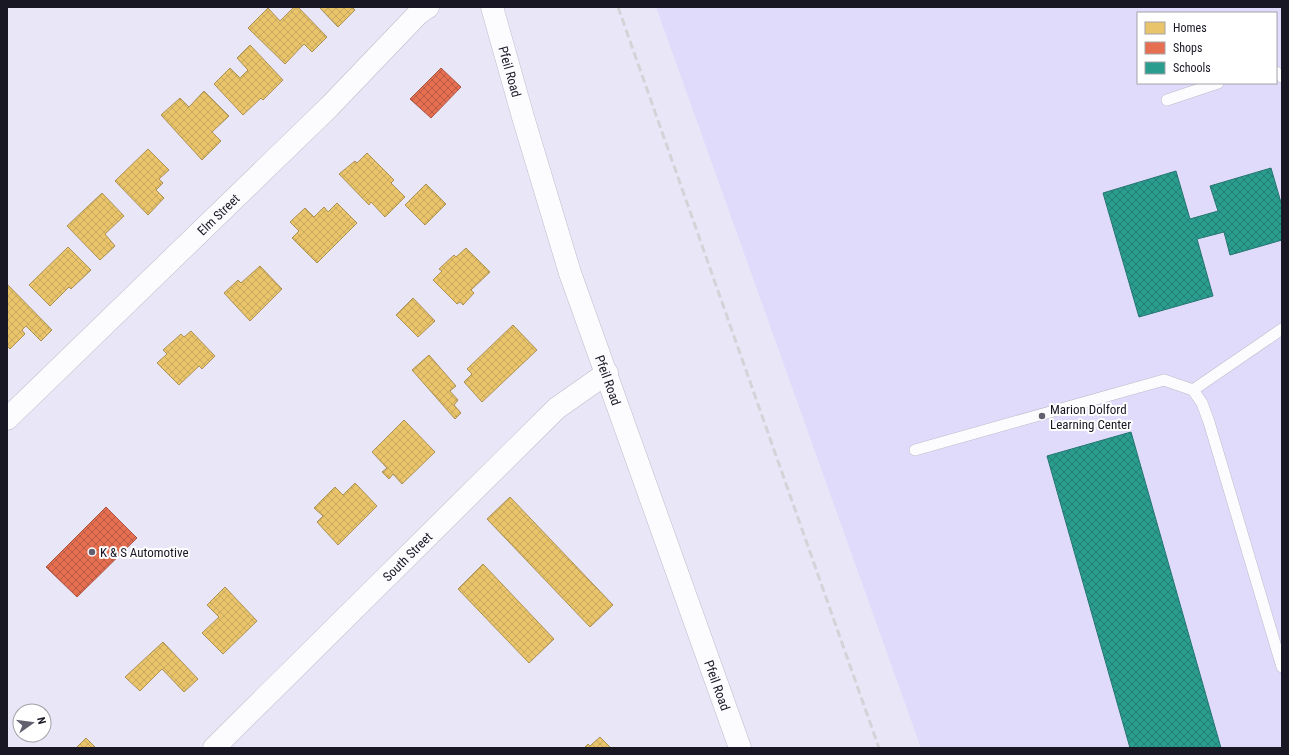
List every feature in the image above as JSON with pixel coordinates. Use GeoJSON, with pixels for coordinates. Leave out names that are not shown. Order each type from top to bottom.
{"type":"FeatureCollection","features":[{"type":"Feature","properties":{"kind":"street","name":"Elm Street"},"geometry":{"type":"LineString","coordinates":[[7,419],[329,107],[418,14],[428,7]]}},
{"type":"Feature","properties":{"kind":"street","name":"Pfeil Road"},"geometry":{"type":"LineString","coordinates":[[492,7],[525,125],[570,273],[740,748]]}},
{"type":"Feature","properties":{"kind":"street","name":"South Street"},"geometry":{"type":"LineString","coordinates":[[214,748],[557,408],[607,373]]}},
{"type":"Feature","properties":{"kind":"lane"},"geometry":{"type":"LineString","coordinates":[[1167,100],[1215,84]]}},
{"type":"Feature","properties":{"kind":"lane"},"geometry":{"type":"LineString","coordinates":[[1193,390],[1282,329]]}},
{"type":"Feature","properties":{"kind":"lane"},"geometry":{"type":"LineString","coordinates":[[915,450],[1164,380],[1193,390],[1202,403],[1209,422],[1282,667]]}},
{"type":"Feature","properties":{"kind":"shaded area","name":"Marion Dolford Learning Center"},"geometry":{"type":"Polygon","coordinates":[[[656,7],[1282,7],[1282,748],[921,748],[656,7]]]}},
{"type":"Feature","properties":{"kind":"building: Homes"},"geometry":{"type":"Polygon","coordinates":[[[294,7],[298,7],[327,37],[312,52],[304,44],[285,64],[248,28],[268,8],[280,21],[294,7]]]}},
{"type":"Feature","properties":{"kind":"building: Homes"},"geometry":{"type":"Polygon","coordinates":[[[319,7],[352,7],[355,10],[338,27],[319,7]]]}},
{"type":"Feature","properties":{"kind":"building: Homes"},"geometry":{"type":"Polygon","coordinates":[[[250,45],[283,80],[263,100],[261,98],[243,115],[214,84],[230,68],[240,78],[248,70],[237,58],[250,45]]]}},
{"type":"Feature","properties":{"kind":"building: Homes"},"geometry":{"type":"Polygon","coordinates":[[[204,91],[229,116],[212,132],[221,141],[202,160],[161,115],[180,98],[189,107],[204,91]]]}},
{"type":"Feature","properties":{"kind":"building: Homes"},"geometry":{"type":"Polygon","coordinates":[[[148,149],[169,170],[159,179],[163,183],[156,190],[164,198],[148,215],[115,181],[148,149]]]}},
{"type":"Feature","properties":{"kind":"building: Homes"},"geometry":{"type":"Polygon","coordinates":[[[367,153],[394,180],[391,183],[405,197],[385,217],[371,202],[369,205],[339,174],[355,161],[357,163],[367,153]]]}},
{"type":"Feature","properties":{"kind":"building: Homes"},"geometry":{"type":"Polygon","coordinates":[[[426,184],[446,204],[425,225],[405,205],[426,184]]]}},
{"type":"Feature","properties":{"kind":"building: Homes"},"geometry":{"type":"Polygon","coordinates":[[[102,193],[124,216],[105,234],[115,246],[100,260],[67,226],[102,193]]]}},
{"type":"Feature","properties":{"kind":"building: Homes"},"geometry":{"type":"Polygon","coordinates":[[[337,203],[357,223],[317,263],[292,238],[299,231],[290,222],[305,208],[314,217],[324,207],[328,212],[337,203]]]}},
{"type":"Feature","properties":{"kind":"building: Homes"},"geometry":{"type":"Polygon","coordinates":[[[68,247],[91,270],[71,289],[69,287],[50,306],[29,285],[68,247]]]}},
{"type":"Feature","properties":{"kind":"building: Homes"},"geometry":{"type":"Polygon","coordinates":[[[466,248],[490,272],[471,290],[474,293],[463,305],[460,302],[457,304],[433,280],[442,271],[439,269],[454,255],[456,257],[466,248]]]}},
{"type":"Feature","properties":{"kind":"building: Homes"},"geometry":{"type":"Polygon","coordinates":[[[260,266],[282,289],[250,321],[224,293],[238,280],[241,283],[260,266]]]}},
{"type":"Feature","properties":{"kind":"building: Homes"},"geometry":{"type":"Polygon","coordinates":[[[7,284],[52,330],[41,341],[26,326],[22,330],[25,334],[10,349],[7,346],[7,284]]]}},
{"type":"Feature","properties":{"kind":"building: Homes"},"geometry":{"type":"Polygon","coordinates":[[[413,298],[435,321],[418,337],[396,315],[413,298]]]}},
{"type":"Feature","properties":{"kind":"building: Homes"},"geometry":{"type":"Polygon","coordinates":[[[513,325],[537,350],[482,402],[464,382],[472,374],[467,369],[513,325]]]}},
{"type":"Feature","properties":{"kind":"building: Homes"},"geometry":{"type":"Polygon","coordinates":[[[191,331],[215,356],[202,369],[199,366],[179,385],[157,363],[167,354],[163,350],[181,334],[184,337],[191,331]]]}},
{"type":"Feature","properties":{"kind":"building: Homes"},"geometry":{"type":"Polygon","coordinates":[[[429,355],[456,386],[450,391],[458,400],[454,405],[461,413],[455,419],[412,370],[429,355]]]}},
{"type":"Feature","properties":{"kind":"building: Homes"},"geometry":{"type":"Polygon","coordinates":[[[404,420],[435,452],[402,484],[393,474],[389,479],[382,472],[387,468],[372,452],[404,420]]]}},
{"type":"Feature","properties":{"kind":"building: Homes"},"geometry":{"type":"Polygon","coordinates":[[[355,483],[377,506],[338,545],[317,522],[323,516],[314,508],[335,487],[343,495],[355,483]]]}},
{"type":"Feature","properties":{"kind":"building: Homes"},"geometry":{"type":"Polygon","coordinates":[[[510,497],[613,605],[590,627],[487,519],[510,497]]]}},
{"type":"Feature","properties":{"kind":"building: Homes"},"geometry":{"type":"Polygon","coordinates":[[[483,564],[554,639],[529,663],[458,589],[483,564]]]}},
{"type":"Feature","properties":{"kind":"building: Homes"},"geometry":{"type":"Polygon","coordinates":[[[225,587],[257,621],[223,654],[202,633],[219,617],[207,605],[225,587]]]}},
{"type":"Feature","properties":{"kind":"building: Homes"},"geometry":{"type":"Polygon","coordinates":[[[163,642],[198,679],[184,692],[162,669],[140,691],[125,677],[163,642]]]}},
{"type":"Feature","properties":{"kind":"building: Homes"},"geometry":{"type":"Polygon","coordinates":[[[600,737],[611,748],[584,748],[588,744],[590,746],[600,737]]]}},
{"type":"Feature","properties":{"kind":"building: Homes"},"geometry":{"type":"Polygon","coordinates":[[[86,738],[96,748],[76,748],[86,738]]]}},
{"type":"Feature","properties":{"kind":"building: Shops"},"geometry":{"type":"Polygon","coordinates":[[[441,68],[461,87],[431,118],[410,99],[441,68]]]}},
{"type":"Feature","properties":{"kind":"building: Shops","name":"K & S Automotive"},"geometry":{"type":"Polygon","coordinates":[[[106,507],[137,538],[77,597],[46,567],[106,507]]]}},
{"type":"Feature","properties":{"kind":"building: Schools"},"geometry":{"type":"Polygon","coordinates":[[[1271,168],[1282,206],[1282,240],[1230,255],[1224,232],[1197,239],[1213,296],[1139,317],[1103,193],[1176,171],[1190,219],[1218,211],[1210,186],[1271,168]]]}},
{"type":"Feature","properties":{"kind":"building: Schools"},"geometry":{"type":"Polygon","coordinates":[[[1131,432],[1221,748],[1130,748],[1047,456],[1131,432]]]}},
{"type":"Feature","properties":{"kind":"railway"},"geometry":{"type":"LineString","coordinates":[[618,7],[879,748]]}},
{"type":"Feature","properties":{"kind":"place","name":"Marion Dolford Learning Center"},"geometry":{"type":"Point","coordinates":[1042,416]}},
{"type":"Feature","properties":{"kind":"place","name":"K & S Automotive"},"geometry":{"type":"Point","coordinates":[92,552]}}]}
